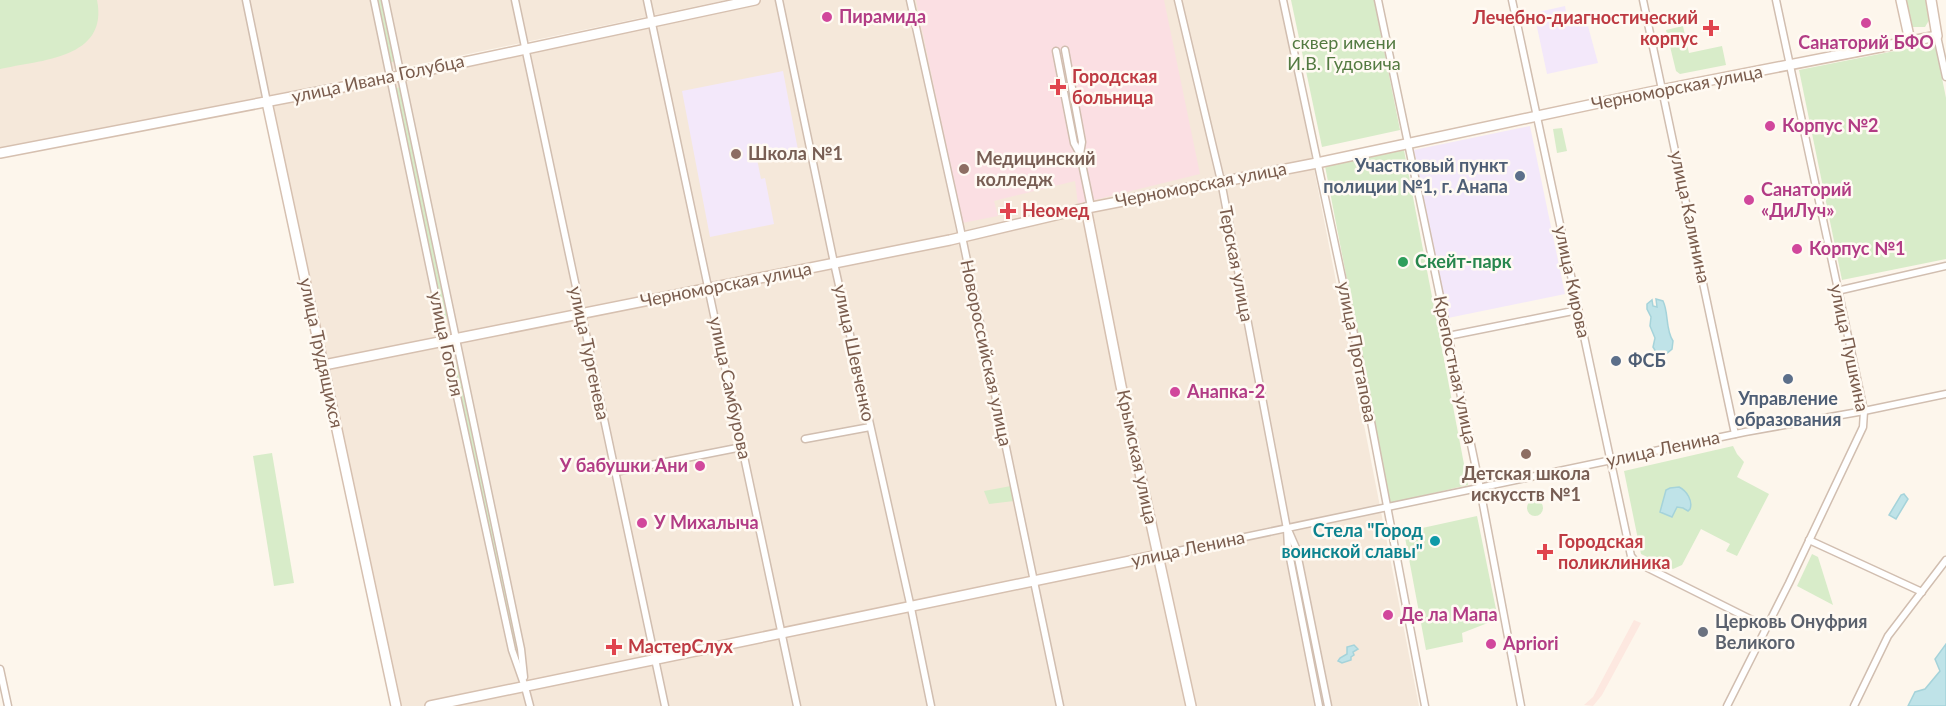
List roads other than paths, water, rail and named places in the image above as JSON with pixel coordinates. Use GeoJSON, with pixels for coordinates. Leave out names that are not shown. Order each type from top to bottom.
{"type":"FeatureCollection","features":[{"type":"Feature","properties":{"kind":"street","name":"улица Трудящихся"},"geometry":{"type":"LineString","coordinates":[[246,0],[396,706]]}},
{"type":"Feature","properties":{"kind":"street","name":"улица Гоголя"},"geometry":{"type":"LineString","coordinates":[[374,0],[395,76],[457,339],[521,649],[525,687]]}},
{"type":"Feature","properties":{"kind":"street","name":"улица Гоголя"},"geometry":{"type":"LineString","coordinates":[[385,0],[395,76],[445,341],[512,650],[530,706]]}},
{"type":"Feature","properties":{"kind":"street","name":"улица Тургенева"},"geometry":{"type":"LineString","coordinates":[[515,0],[664,706]]}},
{"type":"Feature","properties":{"kind":"street","name":"улица Самбурова"},"geometry":{"type":"LineString","coordinates":[[648,0],[797,706]]}},
{"type":"Feature","properties":{"kind":"street","name":"улица Ивана Голубца"},"geometry":{"type":"LineString","coordinates":[[0,153],[267,102],[755,0]]}},
{"type":"Feature","properties":{"kind":"street","name":"улица Шевченко"},"geometry":{"type":"LineString","coordinates":[[778,0],[931,706]]}},
{"type":"Feature","properties":{"kind":"street","name":"Новороссийская улица"},"geometry":{"type":"LineString","coordinates":[[910,0],[1060,706]]}},
{"type":"Feature","properties":{"kind":"street","name":"Терская улица"},"geometry":{"type":"LineString","coordinates":[[1178,0],[1221,181],[1319,706]]}},
{"type":"Feature","properties":{"kind":"street","name":"улица Протапова"},"geometry":{"type":"LineString","coordinates":[[1282,0],[1354,337],[1425,706]]}},
{"type":"Feature","properties":{"kind":"street","name":"Крепостная улица"},"geometry":{"type":"LineString","coordinates":[[1378,0],[1479,488],[1521,706]]}},
{"type":"Feature","properties":{"kind":"street","name":"улица Кирова"},"geometry":{"type":"LineString","coordinates":[[1512,0],[1630,556],[1636,562],[1766,627]]}},
{"type":"Feature","properties":{"kind":"street","name":"улица Калинина"},"geometry":{"type":"LineString","coordinates":[[1643,0],[1664,90],[1735,434]]}},
{"type":"Feature","properties":{"kind":"street","name":"улица Пушкина"},"geometry":{"type":"LineString","coordinates":[[1727,706],[1863,427],[1864,411],[1776,0]]}},
{"type":"Feature","properties":{"kind":"street"},"geometry":{"type":"LineString","coordinates":[[1901,0],[1910,41]]}},
{"type":"Feature","properties":{"kind":"street"},"geometry":{"type":"LineString","coordinates":[[1931,0],[1946,77]]}},
{"type":"Feature","properties":{"kind":"street","name":"Черноморская улица"},"geometry":{"type":"LineString","coordinates":[[324,365],[581,315],[962,237],[1088,208],[1937,36]]}},
{"type":"Feature","properties":{"kind":"street","name":"Крымская улица"},"geometry":{"type":"LineString","coordinates":[[1065,50],[1082,142],[1080,154],[1088,208],[1121,386],[1191,706]]}},
{"type":"Feature","properties":{"kind":"street"},"geometry":{"type":"LineString","coordinates":[[1056,51],[1074,143],[1080,154]]}},
{"type":"Feature","properties":{"kind":"street"},"geometry":{"type":"LineString","coordinates":[[1838,291],[1946,266]]}},
{"type":"Feature","properties":{"kind":"street"},"geometry":{"type":"LineString","coordinates":[[1448,336],[1578,310]]}},
{"type":"Feature","properties":{"kind":"street","name":"улица Ленина"},"geometry":{"type":"LineString","coordinates":[[429,706],[782,632],[911,608],[1735,434],[1946,394]]}},
{"type":"Feature","properties":{"kind":"street"},"geometry":{"type":"LineString","coordinates":[[805,439],[870,427]]}},
{"type":"Feature","properties":{"kind":"street"},"geometry":{"type":"LineString","coordinates":[[615,472],[742,447]]}},
{"type":"Feature","properties":{"kind":"street","name":"Терская улица"},"geometry":{"type":"LineString","coordinates":[[1287,529],[1296,548],[1328,706]]}},
{"type":"Feature","properties":{"kind":"street"},"geometry":{"type":"LineString","coordinates":[[1809,540],[1922,592]]}},
{"type":"Feature","properties":{"kind":"street"},"geometry":{"type":"LineString","coordinates":[[1854,706],[1888,636],[1946,560]]}},
{"type":"Feature","properties":{"kind":"street"},"geometry":{"type":"LineString","coordinates":[[0,669],[8,706]]}},
{"type":"Feature","properties":{"kind":"water"},"geometry":{"type":"Polygon","coordinates":[[[1656,299],[1663,301],[1673,341],[1672,349],[1665,355],[1656,352],[1653,347],[1655,338],[1650,326],[1651,317],[1647,304],[1652,300],[1653,306],[1657,307],[1656,299]]]}},
{"type":"Feature","properties":{"kind":"water"},"geometry":{"type":"Polygon","coordinates":[[[1679,487],[1689,497],[1690,509],[1688,511],[1677,507],[1672,517],[1660,512],[1666,490],[1679,487]]]}},
{"type":"Feature","properties":{"kind":"water"},"geometry":{"type":"Polygon","coordinates":[[[1904,494],[1908,499],[1896,519],[1889,515],[1901,495],[1904,494]]]}},
{"type":"Feature","properties":{"kind":"water"},"geometry":{"type":"Polygon","coordinates":[[[1946,644],[1946,706],[1908,706],[1915,692],[1925,689],[1940,671],[1935,659],[1946,644]]]}},
{"type":"Feature","properties":{"kind":"water"},"geometry":{"type":"Polygon","coordinates":[[[1354,645],[1358,649],[1353,652],[1351,660],[1342,663],[1338,661],[1347,654],[1347,647],[1354,645]]]}},
{"type":"Feature","properties":{"kind":"place","name":"Пирамида"},"geometry":{"type":"Point","coordinates":[827,17]}},
{"type":"Feature","properties":{"kind":"place","name":"Санаторий БФО"},"geometry":{"type":"Point","coordinates":[1866,23]}},
{"type":"Feature","properties":{"kind":"place","name":"Лечебно-диагностический корпус"},"geometry":{"type":"Point","coordinates":[1711,28]}},
{"type":"Feature","properties":{"kind":"place","name":"Городская больница"},"geometry":{"type":"Point","coordinates":[1058,87]}},
{"type":"Feature","properties":{"kind":"place","name":"Корпус №2"},"geometry":{"type":"Point","coordinates":[1770,126]}},
{"type":"Feature","properties":{"kind":"place","name":"Школа №1"},"geometry":{"type":"Point","coordinates":[736,154]}},
{"type":"Feature","properties":{"kind":"place","name":"Медицинский колледж"},"geometry":{"type":"Point","coordinates":[964,169]}},
{"type":"Feature","properties":{"kind":"place","name":"Участковый пункт полиции №1, г. Анапа"},"geometry":{"type":"Point","coordinates":[1520,176]}},
{"type":"Feature","properties":{"kind":"place","name":"Санаторий «ДиЛуч»"},"geometry":{"type":"Point","coordinates":[1749,200]}},
{"type":"Feature","properties":{"kind":"place","name":"Неомед"},"geometry":{"type":"Point","coordinates":[1008,211]}},
{"type":"Feature","properties":{"kind":"place","name":"Корпус №1"},"geometry":{"type":"Point","coordinates":[1797,249]}},
{"type":"Feature","properties":{"kind":"place","name":"Скейт-парк"},"geometry":{"type":"Point","coordinates":[1403,262]}},
{"type":"Feature","properties":{"kind":"place","name":"ФСБ"},"geometry":{"type":"Point","coordinates":[1616,361]}},
{"type":"Feature","properties":{"kind":"place","name":"Управление образования"},"geometry":{"type":"Point","coordinates":[1788,379]}},
{"type":"Feature","properties":{"kind":"place","name":"Анапка-2"},"geometry":{"type":"Point","coordinates":[1175,392]}},
{"type":"Feature","properties":{"kind":"place","name":"Детская школа искусcтв №1"},"geometry":{"type":"Point","coordinates":[1526,454]}},
{"type":"Feature","properties":{"kind":"place","name":"У бабушки Ани"},"geometry":{"type":"Point","coordinates":[700,466]}},
{"type":"Feature","properties":{"kind":"place","name":"У Михалыча"},"geometry":{"type":"Point","coordinates":[642,523]}},
{"type":"Feature","properties":{"kind":"place","name":"Стела \"Город воинской славы\""},"geometry":{"type":"Point","coordinates":[1435,541]}},
{"type":"Feature","properties":{"kind":"place","name":"Городская поликлиника"},"geometry":{"type":"Point","coordinates":[1545,552]}},
{"type":"Feature","properties":{"kind":"place","name":"Де ла Мапа"},"geometry":{"type":"Point","coordinates":[1388,615]}},
{"type":"Feature","properties":{"kind":"place","name":"Церковь Онуфрия Великого"},"geometry":{"type":"Point","coordinates":[1703,632]}},
{"type":"Feature","properties":{"kind":"place","name":"Apriori"},"geometry":{"type":"Point","coordinates":[1491,644]}},
{"type":"Feature","properties":{"kind":"place","name":"МастерСлух"},"geometry":{"type":"Point","coordinates":[614,647]}},
{"type":"Feature","properties":{"kind":"park label","name":"сквер имени И.В. Гудовича"},"geometry":{"type":"Point","coordinates":[1344,53]}}]}
